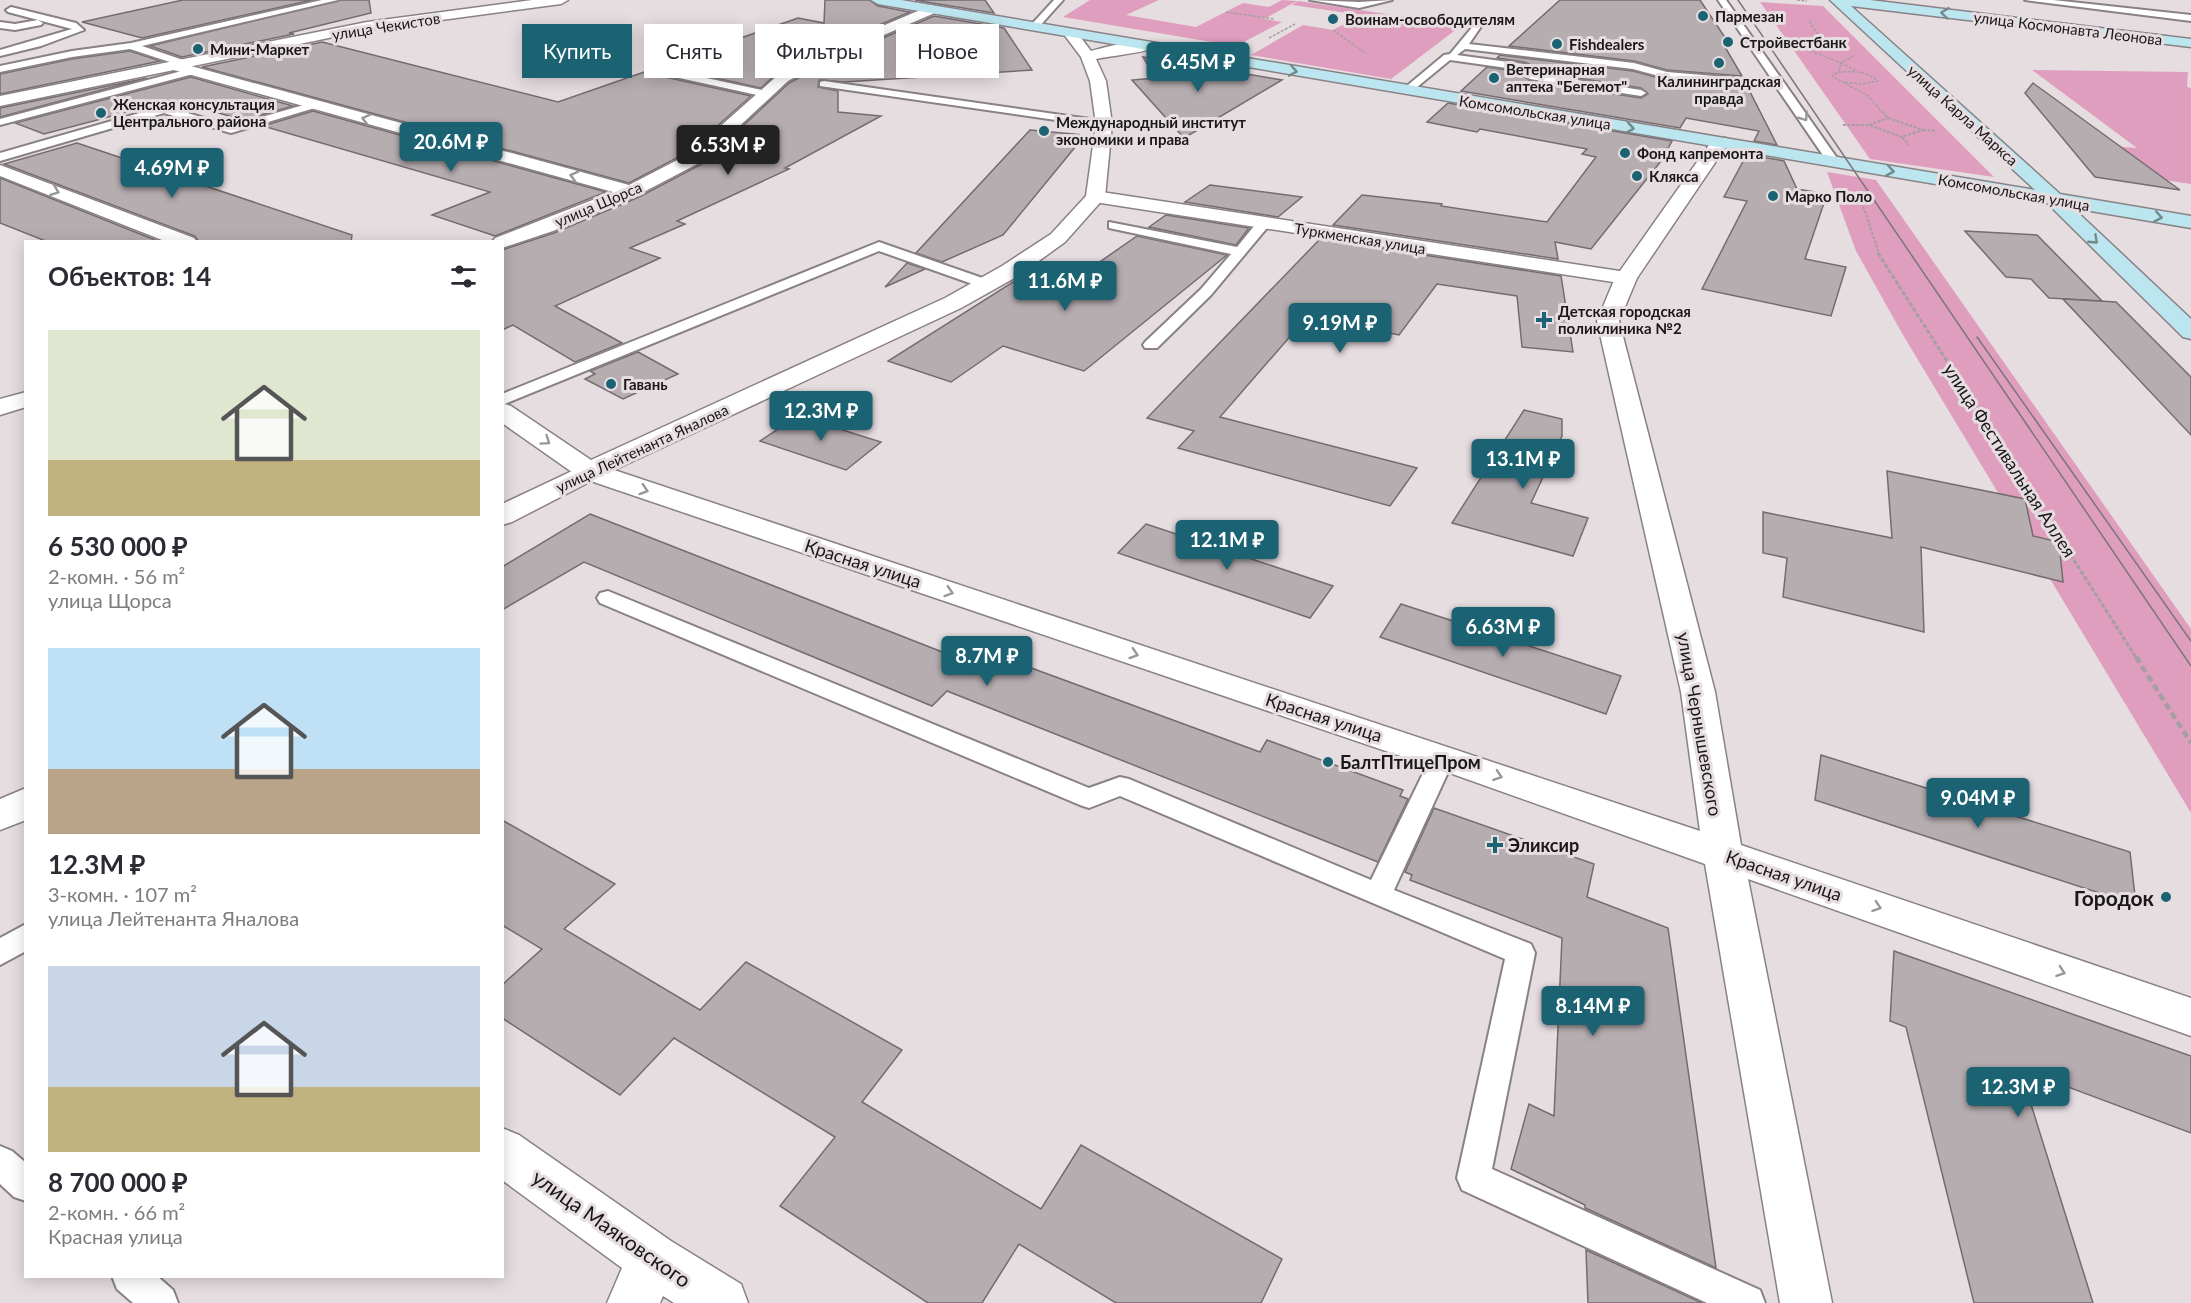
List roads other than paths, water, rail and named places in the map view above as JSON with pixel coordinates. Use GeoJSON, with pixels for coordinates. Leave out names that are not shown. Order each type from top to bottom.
{"type":"FeatureCollection","features":[{"type":"Feature","properties":{"kind":"main road","name":"Комсомольская улица"},"geometry":{"type":"LineString","coordinates":[[878,0],[1720,142],[2057,186],[2084,204],[2191,222]]}},
{"type":"Feature","properties":{"kind":"main road","name":"улица Космонавта Леонова"},"geometry":{"type":"LineString","coordinates":[[1843,0],[2191,43]]}},
{"type":"Feature","properties":{"kind":"main road","name":"улица Карла Маркса"},"geometry":{"type":"LineString","coordinates":[[1843,0],[2057,186],[2191,332]]}},
{"type":"Feature","properties":{"kind":"main road"},"geometry":{"type":"LineString","coordinates":[[2084,204],[2103,225],[2191,305]]}},
{"type":"Feature","properties":{"kind":"street","name":"улица Чекистов"},"geometry":{"type":"LineString","coordinates":[[0,101],[184,67],[368,26],[520,3],[561,0]]}},
{"type":"Feature","properties":{"kind":"street","name":"улица Щорса"},"geometry":{"type":"LineString","coordinates":[[504,241],[546,227],[631,191],[695,158],[783,78],[826,55],[932,9]]}},
{"type":"Feature","properties":{"kind":"street"},"geometry":{"type":"LineString","coordinates":[[1070,33],[1088,57],[1098,81],[1104,124],[1095,197]]}},
{"type":"Feature","properties":{"kind":"street"},"geometry":{"type":"LineString","coordinates":[[1088,57],[1116,49],[1148,47]]}},
{"type":"Feature","properties":{"kind":"street"},"geometry":{"type":"LineString","coordinates":[[184,67],[314,105],[631,191]]}},
{"type":"Feature","properties":{"kind":"street","name":"улица Чернышевского"},"geometry":{"type":"LineString","coordinates":[[1720,142],[1626,278],[1608,321],[1698,692],[1723,854],[1806,1303]]}},
{"type":"Feature","properties":{"kind":"street"},"geometry":{"type":"LineString","coordinates":[[0,170],[182,240]]}},
{"type":"Feature","properties":{"kind":"street","name":"Туркменская улица"},"geometry":{"type":"LineString","coordinates":[[1095,197],[1626,278]]}},
{"type":"Feature","properties":{"kind":"street","name":"улица Лейтенанта Яналова"},"geometry":{"type":"LineString","coordinates":[[504,515],[589,471],[815,369],[986,284],[1058,238],[1095,197]]}},
{"type":"Feature","properties":{"kind":"street"},"geometry":{"type":"LineString","coordinates":[[0,407],[24,400]]}},
{"type":"Feature","properties":{"kind":"street","name":"Красная улица"},"geometry":{"type":"LineString","coordinates":[[504,412],[589,471],[1443,757],[2191,1017]]}},
{"type":"Feature","properties":{"kind":"street"},"geometry":{"type":"LineString","coordinates":[[0,816],[24,803]]}},
{"type":"Feature","properties":{"kind":"street","name":"улица Маяковского"},"geometry":{"type":"LineString","coordinates":[[504,1153],[643,1281],[723,1303]]}},
{"type":"Feature","properties":{"kind":"lane"},"geometry":{"type":"LineString","coordinates":[[0,69],[82,52],[131,46],[334,0]]}},
{"type":"Feature","properties":{"kind":"lane"},"geometry":{"type":"LineString","coordinates":[[1034,27],[1058,0]]}},
{"type":"Feature","properties":{"kind":"lane"},"geometry":{"type":"LineString","coordinates":[[1314,0],[1359,5],[1388,0]]}},
{"type":"Feature","properties":{"kind":"lane"},"geometry":{"type":"LineString","coordinates":[[1722,0],[1830,158]]}},
{"type":"Feature","properties":{"kind":"lane"},"geometry":{"type":"LineString","coordinates":[[2029,0],[2191,18]]}},
{"type":"Feature","properties":{"kind":"lane"},"geometry":{"type":"LineString","coordinates":[[0,53],[38,44],[79,30],[72,26],[11,10]]}},
{"type":"Feature","properties":{"kind":"lane"},"geometry":{"type":"LineString","coordinates":[[0,25],[15,27],[51,20]]}},
{"type":"Feature","properties":{"kind":"lane"},"geometry":{"type":"LineString","coordinates":[[1407,90],[1462,46],[1479,22]]}},
{"type":"Feature","properties":{"kind":"lane"},"geometry":{"type":"LineString","coordinates":[[131,46],[184,67]]}},
{"type":"Feature","properties":{"kind":"lane"},"geometry":{"type":"LineString","coordinates":[[1462,46],[1634,66],[1666,75],[1780,85]]}},
{"type":"Feature","properties":{"kind":"lane"},"geometry":{"type":"LineString","coordinates":[[1448,57],[1523,67],[1534,72],[1530,76],[1641,93]]}},
{"type":"Feature","properties":{"kind":"lane"},"geometry":{"type":"LineString","coordinates":[[0,122],[184,67]]}},
{"type":"Feature","properties":{"kind":"lane"},"geometry":{"type":"LineString","coordinates":[[693,78],[766,94]]}},
{"type":"Feature","properties":{"kind":"lane"},"geometry":{"type":"LineString","coordinates":[[824,84],[1104,124]]}},
{"type":"Feature","properties":{"kind":"lane"},"geometry":{"type":"LineString","coordinates":[[0,157],[165,109],[231,130],[314,105]]}},
{"type":"Feature","properties":{"kind":"lane"},"geometry":{"type":"LineString","coordinates":[[1151,345],[1206,292],[1242,252],[1264,223]]}},
{"type":"Feature","properties":{"kind":"lane"},"geometry":{"type":"LineString","coordinates":[[1114,225],[1242,252]]}},
{"type":"Feature","properties":{"kind":"lane"},"geometry":{"type":"LineString","coordinates":[[504,399],[879,246],[986,284]]}},
{"type":"Feature","properties":{"kind":"lane"},"geometry":{"type":"LineString","coordinates":[[608,598],[1089,798],[1120,786],[1521,953],[1474,1178],[1747,1303]]}},
{"type":"Feature","properties":{"kind":"lane"},"geometry":{"type":"LineString","coordinates":[[1378,895],[1443,757]]}},
{"type":"Feature","properties":{"kind":"lane"},"geometry":{"type":"LineString","coordinates":[[0,953],[24,937]]}},
{"type":"Feature","properties":{"kind":"lane"},"geometry":{"type":"LineString","coordinates":[[0,1162],[24,1183]]}},
{"type":"Feature","properties":{"kind":"lane"},"geometry":{"type":"LineString","coordinates":[[132,1278],[160,1303]]}},
{"type":"Feature","properties":{"kind":"tram line"},"geometry":{"type":"LineString","coordinates":[[1738,0],[2191,666]]}},
{"type":"Feature","properties":{"kind":"tram line"},"geometry":{"type":"LineString","coordinates":[[1977,337],[2191,641]]}},
{"type":"Feature","properties":{"kind":"place","name":"Пармезан"},"geometry":{"type":"Point","coordinates":[1703,16]}},
{"type":"Feature","properties":{"kind":"place","name":"Воинам-освободителям"},"geometry":{"type":"Point","coordinates":[1333,19]}},
{"type":"Feature","properties":{"kind":"place","name":"Стройвестбанк"},"geometry":{"type":"Point","coordinates":[1728,42]}},
{"type":"Feature","properties":{"kind":"place","name":"Fishdealers"},"geometry":{"type":"Point","coordinates":[1557,44]}},
{"type":"Feature","properties":{"kind":"place","name":"Мини-Маркет"},"geometry":{"type":"Point","coordinates":[198,49]}},
{"type":"Feature","properties":{"kind":"place","name":"Калининградская правда"},"geometry":{"type":"Point","coordinates":[1719,63]}},
{"type":"Feature","properties":{"kind":"place","name":"Ветеринарная аптека \"Бегемот\""},"geometry":{"type":"Point","coordinates":[1494,78]}},
{"type":"Feature","properties":{"kind":"place","name":"Женская консультация Центрального района"},"geometry":{"type":"Point","coordinates":[101,113]}},
{"type":"Feature","properties":{"kind":"place","name":"Международный институт экономики и права"},"geometry":{"type":"Point","coordinates":[1044,131]}},
{"type":"Feature","properties":{"kind":"place","name":"Фонд капремонта"},"geometry":{"type":"Point","coordinates":[1625,153]}},
{"type":"Feature","properties":{"kind":"place","name":"Клякса"},"geometry":{"type":"Point","coordinates":[1637,176]}},
{"type":"Feature","properties":{"kind":"place","name":"Марко Поло"},"geometry":{"type":"Point","coordinates":[1773,196]}},
{"type":"Feature","properties":{"kind":"place","name":"Детская городская поликлиника №2"},"geometry":{"type":"Point","coordinates":[1544,320]}},
{"type":"Feature","properties":{"kind":"place","name":"Гавань"},"geometry":{"type":"Point","coordinates":[611,384]}},
{"type":"Feature","properties":{"kind":"place","name":"БалтПтицеПром"},"geometry":{"type":"Point","coordinates":[1328,762]}},
{"type":"Feature","properties":{"kind":"place","name":"Эликсир"},"geometry":{"type":"Point","coordinates":[1495,845]}},
{"type":"Feature","properties":{"kind":"place","name":"Городок"},"geometry":{"type":"Point","coordinates":[2166,897]}}]}
